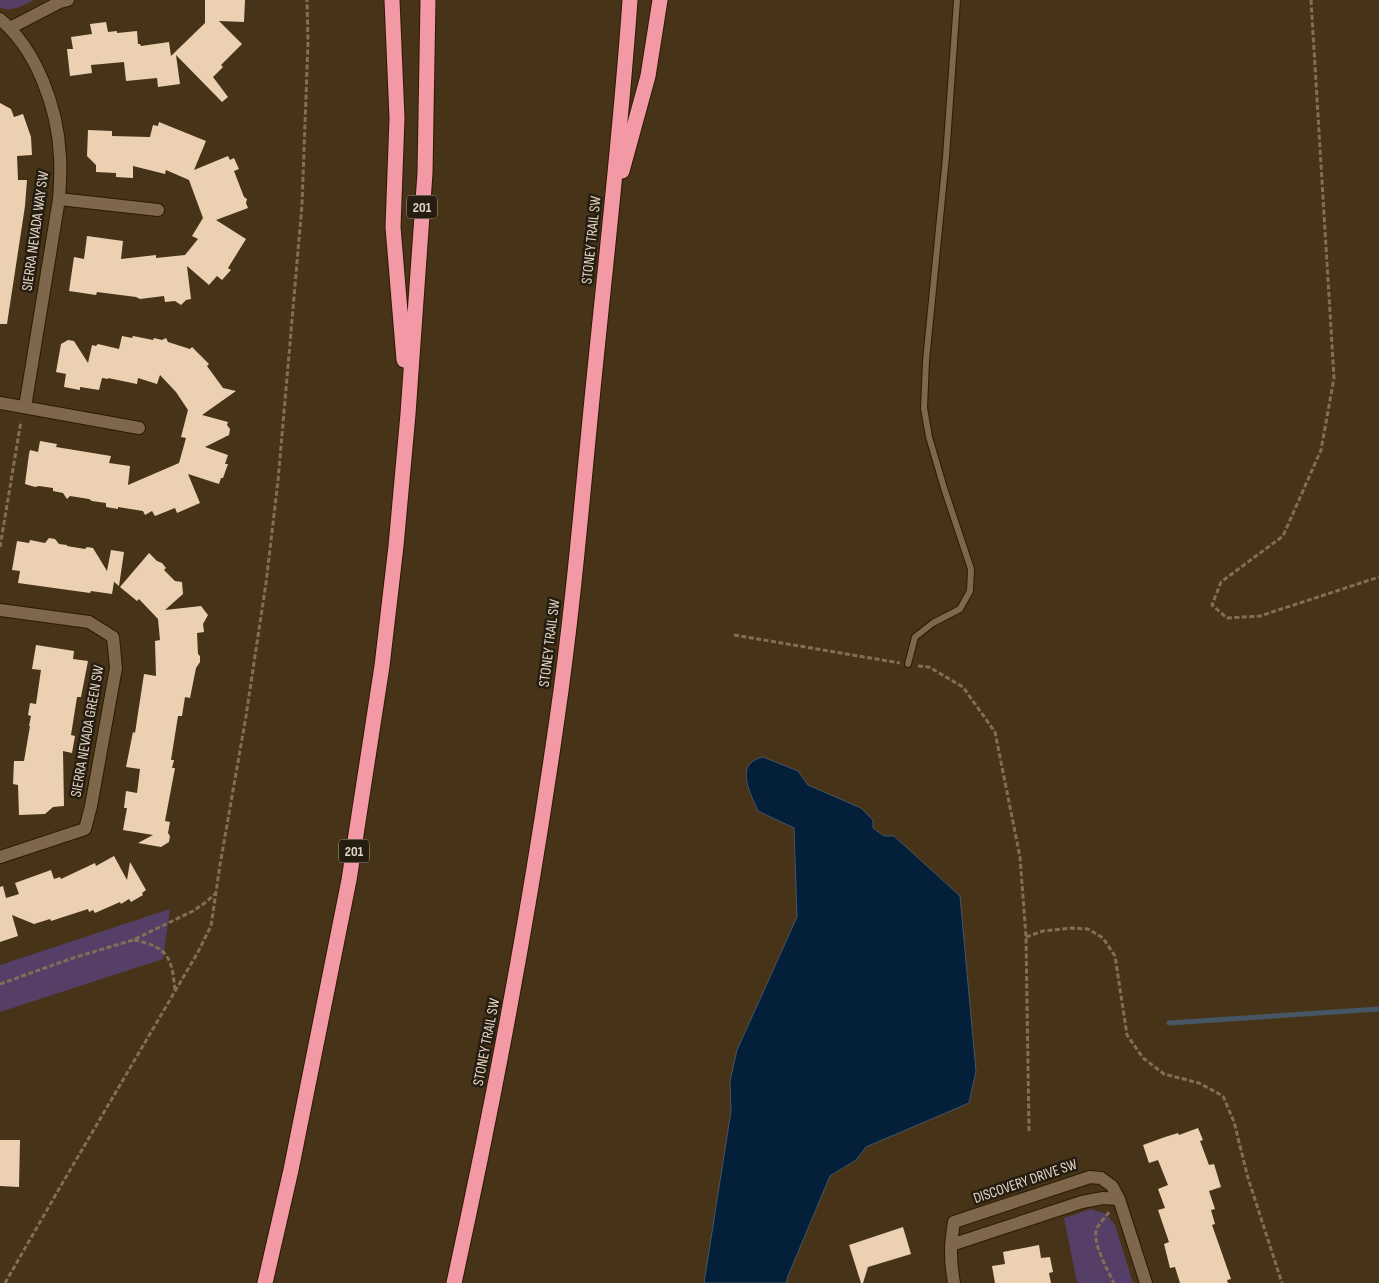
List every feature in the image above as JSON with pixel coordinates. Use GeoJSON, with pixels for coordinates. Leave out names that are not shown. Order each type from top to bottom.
{"type":"FeatureCollection","features":[{"type":"Feature","properties":{"kind":"highway"},"geometry":{"type":"LineString","coordinates":[[392,0],[397,118],[394,227],[408,414]]}},
{"type":"Feature","properties":{"kind":"highway","name":"201"},"geometry":{"type":"LineString","coordinates":[[265,1283],[291,1170],[350,880],[382,666],[396,546],[408,414],[424,174],[428,0]]}},
{"type":"Feature","properties":{"kind":"highway","name":"STONEY TRAIL SW"},"geometry":{"type":"LineString","coordinates":[[454,1283],[505,1038],[558,718],[577,556],[612,208],[630,0]]}},
{"type":"Feature","properties":{"kind":"highway"},"geometry":{"type":"LineString","coordinates":[[612,208],[648,76],[660,0]]}},
{"type":"Feature","properties":{"kind":"street"},"geometry":{"type":"LineString","coordinates":[[5,23],[68,0]]}},
{"type":"Feature","properties":{"kind":"street","name":"SIERRA NEVADA WAY SW"},"geometry":{"type":"LineString","coordinates":[[5,23],[32,59],[44,86],[54,113],[60,156],[59,199],[25,407]]}},
{"type":"Feature","properties":{"kind":"street"},"geometry":{"type":"LineString","coordinates":[[59,199],[158,210]]}},
{"type":"Feature","properties":{"kind":"street"},"geometry":{"type":"LineString","coordinates":[[0,403],[139,428]]}},
{"type":"Feature","properties":{"kind":"street","name":"SIERRA NEVADA GREEN SW"},"geometry":{"type":"LineString","coordinates":[[0,610],[89,622],[113,637],[116,668],[91,806],[85,828],[0,857]]}},
{"type":"Feature","properties":{"kind":"street","name":"DISCOVERY DRIVE SW"},"geometry":{"type":"LineString","coordinates":[[954,1283],[950,1260],[950,1245],[954,1222],[1090,1176],[1101,1178],[1112,1186],[1119,1199],[1146,1283]]}},
{"type":"Feature","properties":{"kind":"street"},"geometry":{"type":"LineString","coordinates":[[950,1245],[1082,1202],[1102,1198],[1119,1199]]}},
{"type":"Feature","properties":{"kind":"lane"},"geometry":{"type":"LineString","coordinates":[[908,664],[915,637],[933,623],[960,609],[970,591],[971,570],[941,480],[929,437],[924,408],[926,361],[946,157],[958,0]]}},
{"type":"Feature","properties":{"kind":"path"},"geometry":{"type":"LineString","coordinates":[[5,1283],[175,992],[211,926],[246,716],[266,583],[278,481],[302,205],[308,42],[307,0]]}},
{"type":"Feature","properties":{"kind":"path"},"geometry":{"type":"LineString","coordinates":[[1311,0],[1334,378],[1321,450],[1283,536],[1221,582],[1212,605],[1227,618],[1260,616],[1379,578]]}},
{"type":"Feature","properties":{"kind":"path"},"geometry":{"type":"LineString","coordinates":[[0,547],[21,421]]}},
{"type":"Feature","properties":{"kind":"path"},"geometry":{"type":"LineString","coordinates":[[734,636],[928,667],[963,687],[995,732],[1020,858],[1026,937],[1029,1131]]}},
{"type":"Feature","properties":{"kind":"path"},"geometry":{"type":"LineString","coordinates":[[0,984],[73,958],[133,940],[193,911],[216,892]]}},
{"type":"Feature","properties":{"kind":"path"},"geometry":{"type":"LineString","coordinates":[[1026,937],[1043,931],[1072,928],[1088,929],[1103,938],[1115,956],[1127,1035],[1144,1058],[1164,1074],[1199,1083],[1223,1096],[1234,1122],[1248,1178],[1282,1283]]}},
{"type":"Feature","properties":{"kind":"path"},"geometry":{"type":"LineString","coordinates":[[133,940],[156,946],[166,954],[171,963],[175,992]]}},
{"type":"Feature","properties":{"kind":"path"},"geometry":{"type":"LineString","coordinates":[[1114,1283],[1097,1246],[1096,1229],[1119,1199]]}},
{"type":"Feature","properties":{"kind":"shaded area"},"geometry":{"type":"Polygon","coordinates":[[[0,0],[34,0],[17,8],[4,9],[0,7],[0,0]]]}},
{"type":"Feature","properties":{"kind":"shaded area"},"geometry":{"type":"Polygon","coordinates":[[[170,909],[163,959],[0,1012],[0,965],[170,909]]]}},
{"type":"Feature","properties":{"kind":"shaded area"},"geometry":{"type":"Polygon","coordinates":[[[1091,1209],[1106,1214],[1115,1225],[1133,1283],[1077,1283],[1064,1218],[1091,1209]]]}},
{"type":"Feature","properties":{"kind":"water"},"geometry":{"type":"Polygon","coordinates":[[[763,757],[798,771],[808,785],[861,808],[873,820],[873,828],[884,836],[894,836],[960,896],[976,1071],[969,1103],[866,1147],[856,1160],[830,1176],[786,1283],[704,1283],[731,1111],[730,1081],[737,1050],[797,917],[794,828],[758,811],[746,779],[748,766],[755,760],[763,757]]]}},
{"type":"Feature","properties":{"kind":"building"},"geometry":{"type":"Polygon","coordinates":[[[205,0],[245,0],[244,22],[219,21],[242,44],[221,65],[223,67],[213,77],[228,97],[222,102],[176,55],[180,84],[158,87],[157,78],[126,81],[124,62],[91,65],[92,73],[70,76],[67,49],[73,49],[71,37],[92,34],[90,24],[106,22],[108,32],[137,31],[138,44],[141,46],[169,42],[171,56],[205,23],[205,0]]]}},
{"type":"Feature","properties":{"kind":"building"},"geometry":{"type":"Polygon","coordinates":[[[0,103],[11,109],[14,117],[23,114],[31,137],[32,155],[17,156],[18,180],[27,180],[25,206],[7,324],[0,324],[0,103]]]}},
{"type":"Feature","properties":{"kind":"building"},"geometry":{"type":"Polygon","coordinates":[[[159,122],[206,141],[194,170],[228,156],[230,160],[234,158],[239,169],[234,171],[244,197],[247,199],[248,208],[216,220],[246,239],[228,268],[231,270],[222,280],[217,276],[209,285],[187,266],[191,299],[186,300],[181,305],[175,301],[165,302],[164,296],[140,299],[97,292],[96,295],[69,291],[74,257],[84,259],[87,236],[123,241],[121,259],[156,255],[156,258],[185,255],[198,239],[192,236],[203,218],[189,180],[166,170],[165,174],[133,166],[133,178],[116,177],[116,173],[96,172],[96,165],[87,156],[88,130],[112,131],[112,136],[150,137],[153,125],[158,126],[159,122]]]}},
{"type":"Feature","properties":{"kind":"building"},"geometry":{"type":"Polygon","coordinates":[[[122,336],[153,340],[154,338],[162,340],[166,338],[168,342],[190,349],[192,347],[209,364],[207,366],[223,388],[236,391],[202,415],[228,422],[229,435],[205,447],[228,455],[225,464],[228,464],[223,478],[221,478],[219,484],[188,474],[200,503],[177,513],[175,508],[155,516],[152,511],[145,515],[143,511],[106,507],[106,503],[89,499],[70,496],[67,499],[63,493],[53,491],[53,488],[35,487],[25,484],[30,450],[38,452],[40,441],[57,444],[56,447],[111,456],[109,463],[130,466],[128,485],[179,463],[186,438],[181,437],[188,410],[176,392],[160,375],[157,384],[138,378],[137,384],[102,378],[99,390],[80,387],[80,390],[64,387],[66,374],[56,372],[61,344],[68,340],[74,341],[88,363],[92,345],[96,346],[98,344],[119,349],[122,336]]]}},
{"type":"Feature","properties":{"kind":"building"},"geometry":{"type":"Polygon","coordinates":[[[49,538],[55,539],[59,544],[67,546],[85,549],[87,547],[93,548],[107,571],[111,550],[124,552],[119,586],[113,581],[112,594],[91,591],[90,593],[18,583],[20,571],[12,570],[17,541],[29,543],[30,540],[45,543],[49,538]]]}},
{"type":"Feature","properties":{"kind":"building"},"geometry":{"type":"Polygon","coordinates":[[[149,553],[162,563],[166,568],[164,570],[175,581],[182,582],[183,594],[165,610],[201,606],[208,615],[203,624],[204,632],[197,633],[200,662],[196,668],[190,698],[185,697],[182,716],[178,716],[171,760],[174,760],[172,768],[175,768],[165,821],[170,822],[168,833],[170,836],[169,842],[161,847],[138,843],[153,835],[123,830],[127,808],[124,808],[126,791],[137,793],[140,769],[126,767],[133,732],[135,733],[144,674],[156,676],[155,641],[160,640],[158,619],[139,599],[137,601],[120,587],[149,553]]]}},
{"type":"Feature","properties":{"kind":"building"},"geometry":{"type":"Polygon","coordinates":[[[36,645],[74,651],[73,659],[88,661],[81,697],[77,697],[71,735],[75,736],[72,753],[63,751],[64,806],[53,807],[45,814],[19,815],[18,785],[13,784],[14,761],[24,761],[30,726],[31,716],[28,715],[30,703],[36,704],[41,670],[32,669],[36,645]]]}},
{"type":"Feature","properties":{"kind":"building"},"geometry":{"type":"Polygon","coordinates":[[[114,856],[127,880],[130,862],[146,890],[142,893],[143,895],[131,902],[129,899],[121,904],[120,902],[95,913],[93,910],[89,912],[88,909],[51,921],[50,919],[34,924],[12,915],[18,936],[0,942],[0,887],[3,886],[6,898],[19,894],[15,883],[51,870],[54,879],[60,877],[61,879],[95,863],[96,866],[114,856]]]}},
{"type":"Feature","properties":{"kind":"building"},"geometry":{"type":"Polygon","coordinates":[[[1198,1128],[1203,1140],[1200,1141],[1209,1165],[1214,1164],[1221,1187],[1209,1191],[1215,1209],[1211,1210],[1215,1224],[1212,1225],[1231,1279],[1227,1280],[1228,1283],[1180,1283],[1175,1267],[1170,1268],[1164,1244],[1169,1242],[1158,1210],[1165,1208],[1158,1189],[1168,1185],[1158,1160],[1149,1163],[1143,1145],[1198,1128]]]}},
{"type":"Feature","properties":{"kind":"building"},"geometry":{"type":"Polygon","coordinates":[[[0,1140],[20,1140],[19,1187],[0,1186],[0,1140]]]}},
{"type":"Feature","properties":{"kind":"building"},"geometry":{"type":"Polygon","coordinates":[[[903,1227],[911,1254],[868,1267],[863,1283],[861,1283],[849,1245],[903,1227]]]}},
{"type":"Feature","properties":{"kind":"building"},"geometry":{"type":"Polygon","coordinates":[[[1039,1245],[1041,1258],[1050,1257],[1053,1272],[1049,1273],[1051,1283],[995,1283],[992,1266],[1005,1264],[1003,1252],[1039,1245]]]}},
{"type":"Feature","properties":{"kind":"waterway"},"geometry":{"type":"LineString","coordinates":[[1169,1023],[1379,1009]]}}]}
